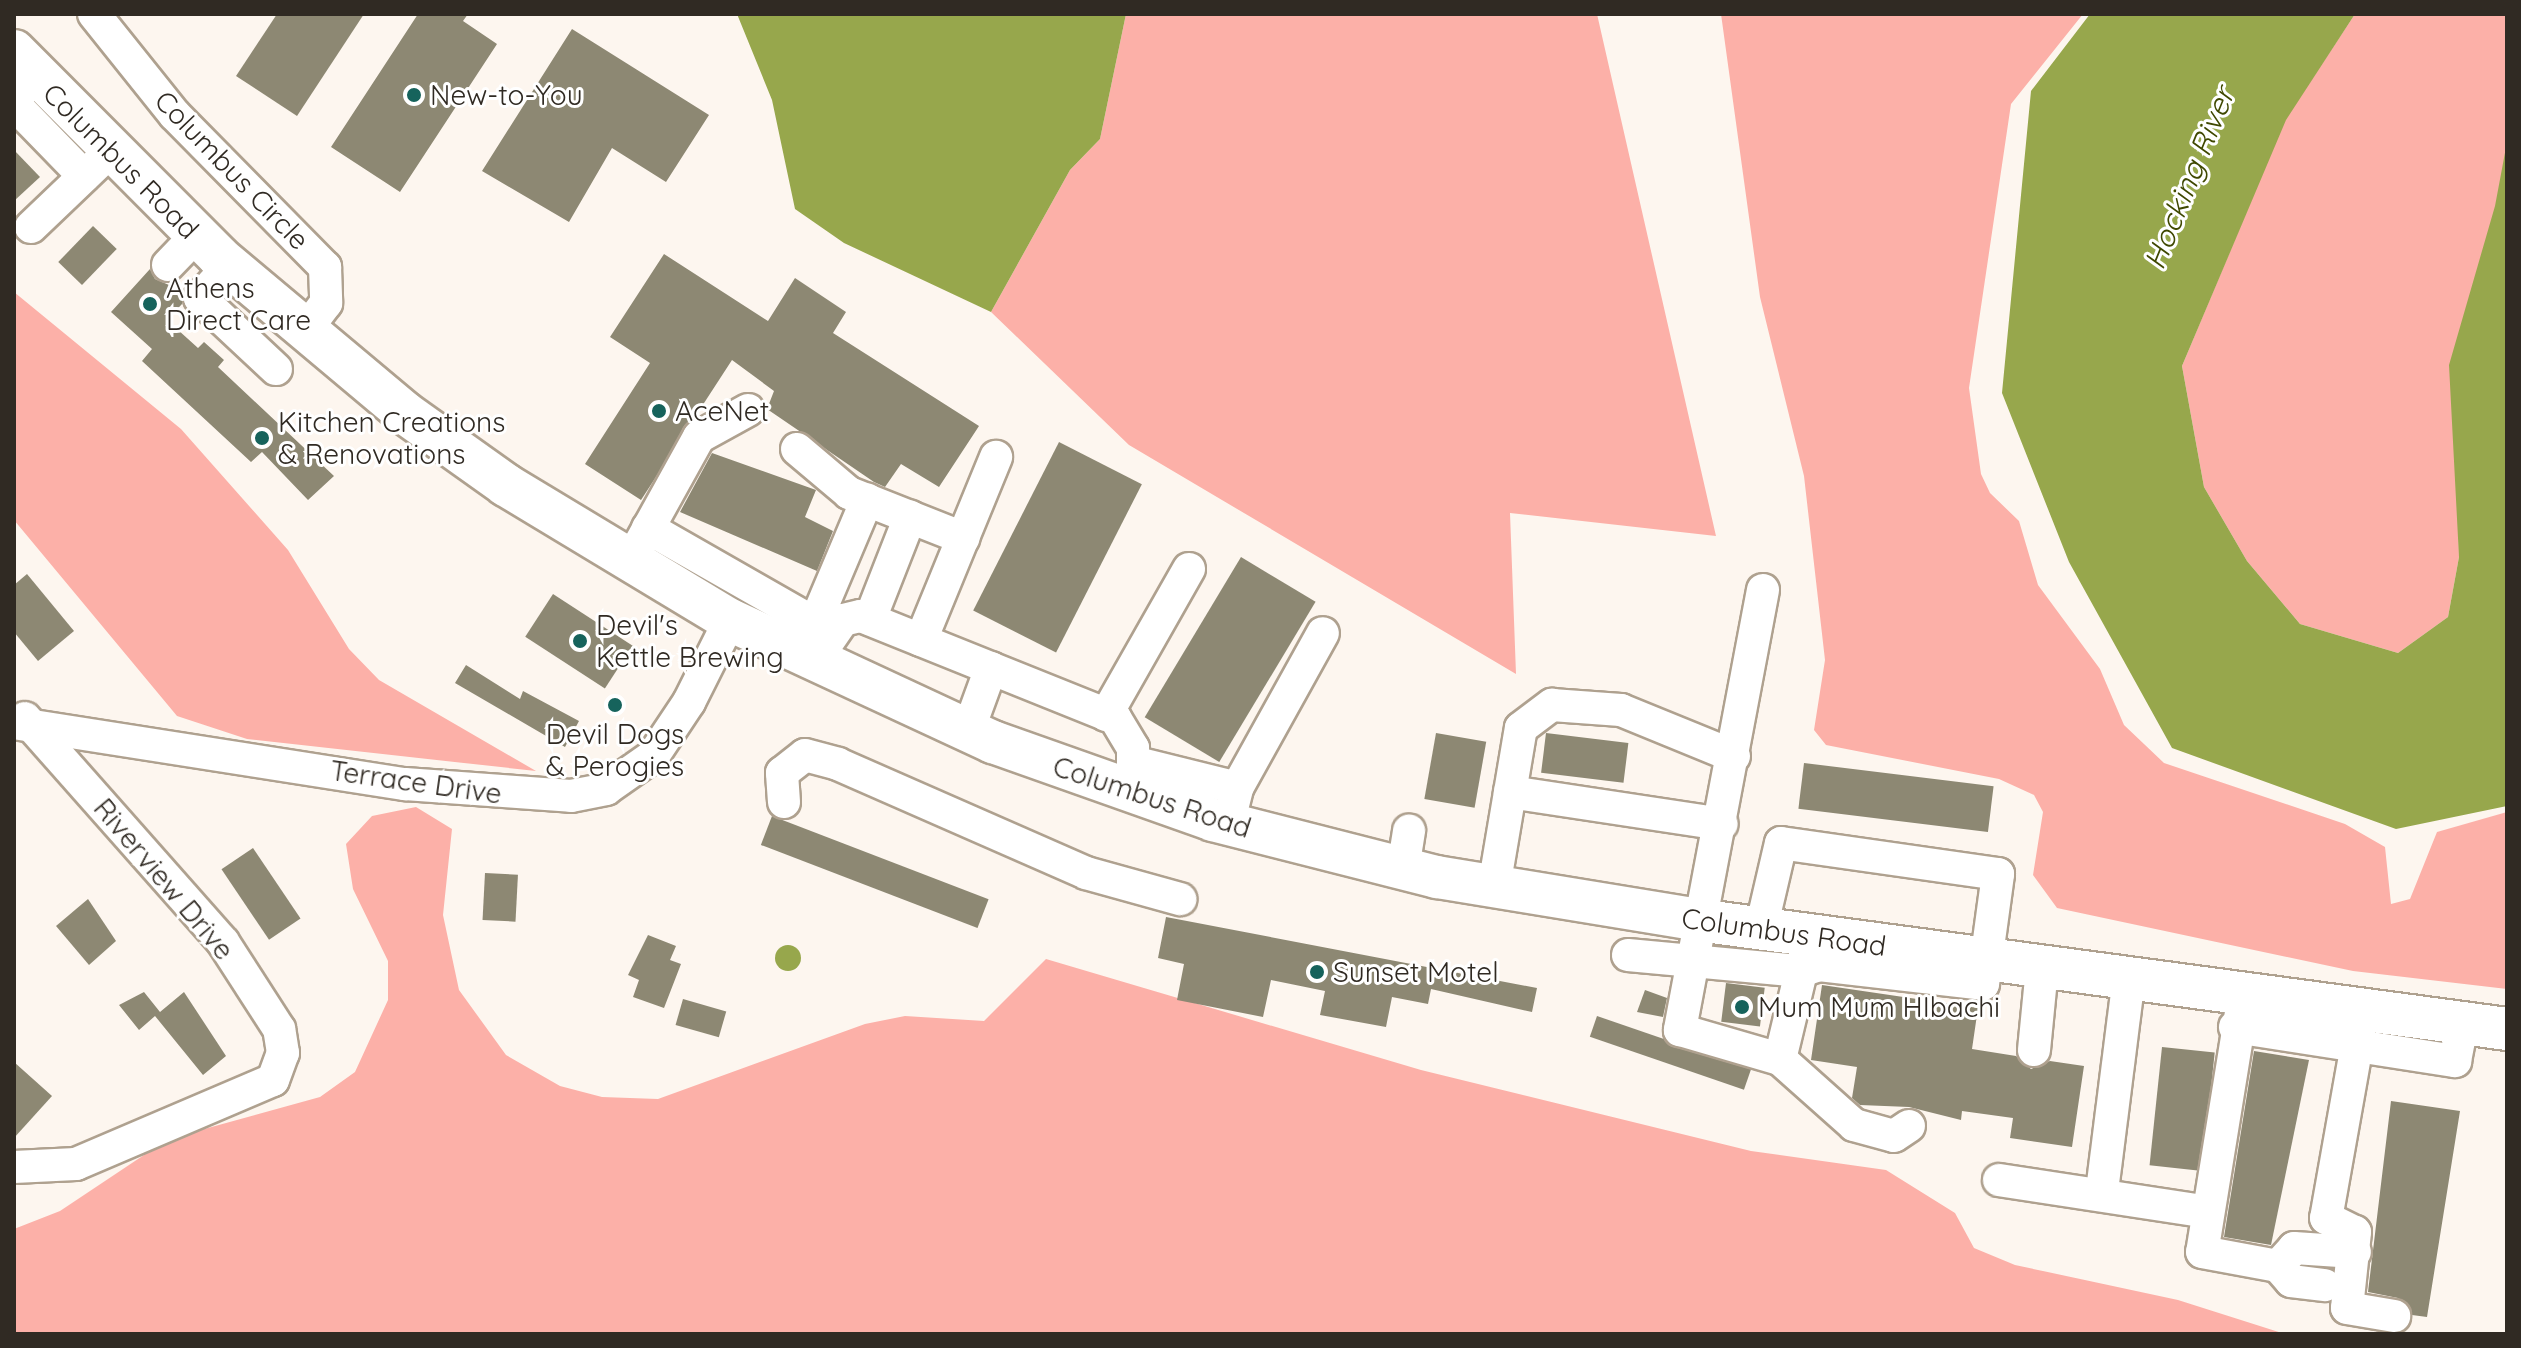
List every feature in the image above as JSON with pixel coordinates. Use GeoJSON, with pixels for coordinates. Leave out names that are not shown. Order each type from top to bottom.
{"type":"FeatureCollection","features":[{"type":"Feature","properties":{"kind":"main road","name":"Columbus Road"},"geometry":{"type":"LineString","coordinates":[[23,61],[97,164],[196,236],[304,332],[506,485],[639,545],[730,620],[820,639],[968,731],[1233,806],[1406,850],[1494,887],[1700,941],[1761,929],[1805,953],[1989,961],[2129,977],[2240,1010],[2360,1029],[2462,1024],[2507,1029]]}},
{"type":"Feature","properties":{"kind":"street","name":"Columbus Circle"},"geometry":{"type":"LineString","coordinates":[[94,14],[175,115],[325,267],[326,303],[304,332]]}},
{"type":"Feature","properties":{"kind":"street"},"geometry":{"type":"LineString","coordinates":[[31,227],[97,164]]}},
{"type":"Feature","properties":{"kind":"street"},"geometry":{"type":"LineString","coordinates":[[168,265],[196,236]]}},
{"type":"Feature","properties":{"kind":"street"},"geometry":{"type":"LineString","coordinates":[[229,266],[200,298],[276,369]]}},
{"type":"Feature","properties":{"kind":"street"},"geometry":{"type":"LineString","coordinates":[[748,410],[699,437],[639,545],[820,639]]}},
{"type":"Feature","properties":{"kind":"street"},"geometry":{"type":"LineString","coordinates":[[797,449],[867,500],[963,538]]}},
{"type":"Feature","properties":{"kind":"street"},"geometry":{"type":"LineString","coordinates":[[921,640],[996,457]]}},
{"type":"Feature","properties":{"kind":"street"},"geometry":{"type":"LineString","coordinates":[[820,639],[867,500]]}},
{"type":"Feature","properties":{"kind":"street"},"geometry":{"type":"LineString","coordinates":[[870,619],[910,517]]}},
{"type":"Feature","properties":{"kind":"street"},"geometry":{"type":"LineString","coordinates":[[1106,715],[1189,569]]}},
{"type":"Feature","properties":{"kind":"street"},"geometry":{"type":"LineString","coordinates":[[1763,590],[1700,941],[1680,1030],[1780,1059],[1854,1125],[1894,1136],[1909,1126]]}},
{"type":"Feature","properties":{"kind":"street"},"geometry":{"type":"LineString","coordinates":[[820,639],[851,615],[870,619],[1106,715],[1127,731],[1133,778]]}},
{"type":"Feature","properties":{"kind":"street","name":"Terrace Drive"},"geometry":{"type":"LineString","coordinates":[[21,719],[405,784],[571,796],[606,789],[653,756],[689,702],[730,620]]}},
{"type":"Feature","properties":{"kind":"street"},"geometry":{"type":"LineString","coordinates":[[1233,806],[1323,633]]}},
{"type":"Feature","properties":{"kind":"street"},"geometry":{"type":"LineString","coordinates":[[968,731],[991,668]]}},
{"type":"Feature","properties":{"kind":"street"},"geometry":{"type":"LineString","coordinates":[[1494,887],[1521,728],[1552,705],[1621,710],[1734,756]]}},
{"type":"Feature","properties":{"kind":"street","name":"Riverview Drive"},"geometry":{"type":"LineString","coordinates":[[16,1168],[76,1164],[273,1080],[283,1053],[279,1029],[223,942],[21,719]]}},
{"type":"Feature","properties":{"kind":"street"},"geometry":{"type":"LineString","coordinates":[[784,802],[782,773],[805,755],[1086,873],[1180,899]]}},
{"type":"Feature","properties":{"kind":"street"},"geometry":{"type":"LineString","coordinates":[[1510,792],[1722,824]]}},
{"type":"Feature","properties":{"kind":"street"},"geometry":{"type":"LineString","coordinates":[[1761,929],[1781,843],[1998,874],[1989,961]]}},
{"type":"Feature","properties":{"kind":"street"},"geometry":{"type":"LineString","coordinates":[[1628,955],[1700,941],[1805,953],[1780,1059]]}},
{"type":"Feature","properties":{"kind":"street"},"geometry":{"type":"LineString","coordinates":[[2034,1050],[2042,968]]}},
{"type":"Feature","properties":{"kind":"street"},"geometry":{"type":"LineString","coordinates":[[2102,1191],[2129,977]]}},
{"type":"Feature","properties":{"kind":"street"},"geometry":{"type":"LineString","coordinates":[[2240,1010],[2202,1252],[2278,1266],[2291,1281],[2325,1285]]}},
{"type":"Feature","properties":{"kind":"street"},"geometry":{"type":"LineString","coordinates":[[2360,1029],[2326,1218],[2355,1232],[2347,1308],[2394,1316]]}},
{"type":"Feature","properties":{"kind":"street"},"geometry":{"type":"LineString","coordinates":[[1999,1180],[2102,1191],[2207,1212]]}},
{"type":"Feature","properties":{"kind":"street"},"geometry":{"type":"LineString","coordinates":[[2278,1266],[2294,1248],[2355,1252]]}},
{"type":"Feature","properties":{"kind":"shaded area"},"geometry":{"type":"Polygon","coordinates":[[[1126,14],[1597,14],[1716,536],[1510,513],[1516,674],[1129,445],[991,312],[1070,170],[1100,139],[1126,14]]]}},
{"type":"Feature","properties":{"kind":"shaded area"},"geometry":{"type":"Polygon","coordinates":[[[1721,14],[2083,14],[2011,104],[1969,388],[1981,474],[1990,493],[2019,521],[2038,585],[2100,669],[2124,725],[2164,763],[2345,824],[2385,847],[2391,904],[2410,899],[2437,832],[2507,812],[2507,989],[2353,971],[2057,908],[2033,875],[2043,812],[2034,795],[1999,779],[1826,745],[1814,730],[1825,660],[1804,476],[1760,297],[1721,14]]]}},
{"type":"Feature","properties":{"kind":"shaded area"},"geometry":{"type":"Polygon","coordinates":[[[2355,14],[2507,14],[2507,142],[2458,493],[2459,557],[2448,617],[2398,653],[2300,624],[2247,561],[2204,487],[2182,366],[2285,120],[2355,14]]]}},
{"type":"Feature","properties":{"kind":"shaded area"},"geometry":{"type":"Polygon","coordinates":[[[14,292],[181,429],[288,550],[349,649],[379,680],[536,771],[247,739],[177,716],[14,520],[14,292]]]}},
{"type":"Feature","properties":{"kind":"shaded area"},"geometry":{"type":"Polygon","coordinates":[[[416,807],[452,829],[443,915],[459,990],[506,1055],[560,1086],[602,1097],[658,1099],[865,1024],[905,1016],[984,1021],[1046,959],[1421,1070],[1751,1151],[1886,1170],[1955,1213],[1974,1248],[2015,1265],[2178,1300],[2285,1334],[14,1334],[14,1229],[60,1211],[168,1139],[320,1097],[355,1072],[388,1000],[388,961],[353,889],[346,844],[372,816],[416,807]]]}},
{"type":"Feature","properties":{"kind":"water"},"geometry":{"type":"Polygon","coordinates":[[[737,14],[1126,14],[1100,139],[1070,170],[991,312],[844,243],[795,209],[772,100],[737,14]]]}},
{"type":"Feature","properties":{"kind":"water","name":"Hocking River"},"geometry":{"type":"Polygon","coordinates":[[[2090,14],[2355,14],[2286,120],[2182,366],[2204,487],[2247,561],[2300,624],[2398,653],[2448,617],[2459,557],[2449,365],[2495,206],[2507,142],[2507,806],[2396,829],[2172,748],[2069,562],[2002,393],[2031,91],[2090,14]]]}},
{"type":"Feature","properties":{"kind":"water"},"geometry":{"type":"Polygon","coordinates":[[[788,945],[797,949],[801,958],[797,967],[788,971],[779,967],[775,958],[779,949],[788,945]]]}},
{"type":"Feature","properties":{"kind":"building"},"geometry":{"type":"Polygon","coordinates":[[[277,14],[364,14],[297,116],[236,76],[277,14]]]}},
{"type":"Feature","properties":{"kind":"building","name":"New-to-You"},"geometry":{"type":"Polygon","coordinates":[[[418,14],[468,14],[463,21],[497,44],[400,192],[331,147],[418,14]]]}},
{"type":"Feature","properties":{"kind":"building"},"geometry":{"type":"Polygon","coordinates":[[[572,29],[709,115],[666,182],[612,148],[569,222],[482,171],[572,29]]]}},
{"type":"Feature","properties":{"kind":"building"},"geometry":{"type":"Polygon","coordinates":[[[14,150],[40,177],[14,201],[14,150]]]}},
{"type":"Feature","properties":{"kind":"building"},"geometry":{"type":"Polygon","coordinates":[[[93,226],[117,249],[82,285],[58,262],[93,226]]]}},
{"type":"Feature","properties":{"kind":"building"},"geometry":{"type":"Polygon","coordinates":[[[664,254],[768,321],[795,278],[846,312],[833,333],[979,426],[939,487],[901,464],[885,487],[874,482],[767,409],[774,391],[732,360],[641,500],[585,464],[650,363],[610,337],[664,254]]]}},
{"type":"Feature","properties":{"kind":"building"},"geometry":{"type":"Polygon","coordinates":[[[150,269],[155,279],[183,291],[182,304],[167,320],[198,348],[204,342],[224,360],[218,367],[334,476],[308,500],[262,452],[251,462],[142,361],[152,349],[111,312],[150,269]]]}},
{"type":"Feature","properties":{"kind":"building"},"geometry":{"type":"Polygon","coordinates":[[[1059,442],[1142,484],[1056,653],[973,610],[1059,442]]]}},
{"type":"Feature","properties":{"kind":"building"},"geometry":{"type":"Polygon","coordinates":[[[712,453],[816,490],[805,517],[833,531],[817,571],[680,512],[712,453]]]}},
{"type":"Feature","properties":{"kind":"building"},"geometry":{"type":"Polygon","coordinates":[[[1241,557],[1316,602],[1219,762],[1145,717],[1241,557]]]}},
{"type":"Feature","properties":{"kind":"building"},"geometry":{"type":"Polygon","coordinates":[[[27,574],[74,631],[38,661],[14,632],[14,585],[27,574]]]}},
{"type":"Feature","properties":{"kind":"building","name":"Devil's Kettle Brewing"},"geometry":{"type":"Polygon","coordinates":[[[553,594],[633,646],[605,689],[525,637],[553,594]]]}},
{"type":"Feature","properties":{"kind":"building"},"geometry":{"type":"Polygon","coordinates":[[[466,665],[520,699],[523,691],[579,721],[565,747],[455,683],[466,665]]]}},
{"type":"Feature","properties":{"kind":"building"},"geometry":{"type":"Polygon","coordinates":[[[1436,733],[1486,742],[1475,808],[1424,799],[1436,733]]]}},
{"type":"Feature","properties":{"kind":"building"},"geometry":{"type":"Polygon","coordinates":[[[1546,733],[1628,743],[1624,783],[1541,773],[1546,733]]]}},
{"type":"Feature","properties":{"kind":"building"},"geometry":{"type":"Polygon","coordinates":[[[1804,763],[1994,786],[1988,832],[1798,809],[1804,763]]]}},
{"type":"Feature","properties":{"kind":"building"},"geometry":{"type":"Polygon","coordinates":[[[772,816],[989,899],[977,928],[761,845],[772,816]]]}},
{"type":"Feature","properties":{"kind":"building"},"geometry":{"type":"Polygon","coordinates":[[[253,848],[301,918],[269,940],[221,869],[253,848]]]}},
{"type":"Feature","properties":{"kind":"building"},"geometry":{"type":"Polygon","coordinates":[[[485,873],[518,875],[515,922],[483,920],[485,873]]]}},
{"type":"Feature","properties":{"kind":"building"},"geometry":{"type":"Polygon","coordinates":[[[88,899],[116,941],[89,965],[56,926],[88,899]]]}},
{"type":"Feature","properties":{"kind":"building","name":"Sunset Motel"},"geometry":{"type":"Polygon","coordinates":[[[1166,917],[1537,988],[1532,1012],[1431,989],[1428,1004],[1392,997],[1386,1027],[1320,1015],[1325,991],[1271,980],[1263,1017],[1177,1000],[1184,964],[1158,958],[1166,917]]]}},
{"type":"Feature","properties":{"kind":"building"},"geometry":{"type":"Polygon","coordinates":[[[648,935],[676,946],[670,960],[681,964],[664,1008],[633,997],[639,980],[628,975],[648,935]]]}},
{"type":"Feature","properties":{"kind":"building","name":"Mum Mum HIbachi"},"geometry":{"type":"Polygon","coordinates":[[[1726,983],[1765,988],[1760,1026],[1721,1022],[1726,983]]]}},
{"type":"Feature","properties":{"kind":"building"},"geometry":{"type":"Polygon","coordinates":[[[1822,985],[1978,1008],[1972,1049],[2016,1056],[2031,1069],[2050,1061],[2084,1066],[2072,1147],[2010,1138],[2013,1118],[1962,1111],[1961,1120],[1909,1107],[1860,1105],[1852,1098],[1857,1067],[1811,1060],[1822,985]]]}},
{"type":"Feature","properties":{"kind":"building"},"geometry":{"type":"Polygon","coordinates":[[[1645,990],[1667,998],[1663,1017],[1637,1012],[1645,990]]]}},
{"type":"Feature","properties":{"kind":"building"},"geometry":{"type":"Polygon","coordinates":[[[144,992],[160,1012],[184,992],[226,1056],[203,1075],[155,1016],[139,1030],[119,1005],[144,992]]]}},
{"type":"Feature","properties":{"kind":"building"},"geometry":{"type":"Polygon","coordinates":[[[683,999],[726,1011],[719,1037],[676,1025],[683,999]]]}},
{"type":"Feature","properties":{"kind":"building"},"geometry":{"type":"Polygon","coordinates":[[[1597,1016],[1751,1069],[1744,1090],[1590,1037],[1597,1016]]]}},
{"type":"Feature","properties":{"kind":"building"},"geometry":{"type":"Polygon","coordinates":[[[2162,1047],[2215,1053],[2202,1171],[2150,1165],[2162,1047]]]}},
{"type":"Feature","properties":{"kind":"building"},"geometry":{"type":"Polygon","coordinates":[[[2254,1051],[2309,1060],[2271,1245],[2224,1237],[2254,1051]]]}},
{"type":"Feature","properties":{"kind":"building"},"geometry":{"type":"Polygon","coordinates":[[[14,1062],[52,1096],[14,1138],[14,1062]]]}},
{"type":"Feature","properties":{"kind":"building"},"geometry":{"type":"Polygon","coordinates":[[[2391,1101],[2460,1111],[2427,1317],[2412,1315],[2398,1298],[2368,1292],[2391,1101]]]}},
{"type":"Feature","properties":{"kind":"place","name":"New-to-You"},"geometry":{"type":"Point","coordinates":[414,95]}},
{"type":"Feature","properties":{"kind":"place","name":"Athens Direct Care"},"geometry":{"type":"Point","coordinates":[150,304]}},
{"type":"Feature","properties":{"kind":"place","name":"AceNet"},"geometry":{"type":"Point","coordinates":[659,411]}},
{"type":"Feature","properties":{"kind":"place","name":"Kitchen Creations & Renovations"},"geometry":{"type":"Point","coordinates":[262,438]}},
{"type":"Feature","properties":{"kind":"place","name":"Devil's Kettle Brewing"},"geometry":{"type":"Point","coordinates":[580,641]}},
{"type":"Feature","properties":{"kind":"place","name":"Devil Dogs & Perogies"},"geometry":{"type":"Point","coordinates":[615,705]}},
{"type":"Feature","properties":{"kind":"place","name":"Sunset Motel"},"geometry":{"type":"Point","coordinates":[1317,972]}},
{"type":"Feature","properties":{"kind":"place","name":"Mum Mum HIbachi"},"geometry":{"type":"Point","coordinates":[1742,1007]}}]}
